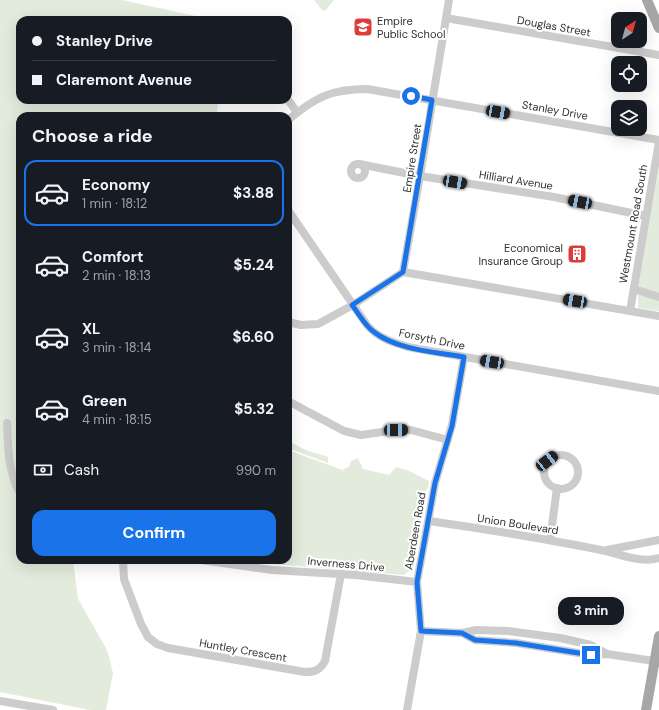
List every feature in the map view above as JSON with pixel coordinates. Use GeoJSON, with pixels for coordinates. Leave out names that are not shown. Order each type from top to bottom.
{"type":"FeatureCollection","features":[{"type":"Feature","properties":{"kind":"main road"},"geometry":{"type":"LineString","coordinates":[[647,0],[659,28]]}},
{"type":"Feature","properties":{"kind":"main road"},"geometry":{"type":"LineString","coordinates":[[646,710],[657,661],[659,636]]}},
{"type":"Feature","properties":{"kind":"street","name":"Empire Street"},"geometry":{"type":"LineString","coordinates":[[403,272],[449,0]]}},
{"type":"Feature","properties":{"kind":"street","name":"Douglas Street"},"geometry":{"type":"LineString","coordinates":[[446,18],[659,55]]}},
{"type":"Feature","properties":{"kind":"street","name":"Stanley Drive"},"geometry":{"type":"LineString","coordinates":[[292,116],[328,93],[349,89],[367,89],[659,141]]}},
{"type":"Feature","properties":{"kind":"street"},"geometry":{"type":"LineString","coordinates":[[291,104],[297,112]]}},
{"type":"Feature","properties":{"kind":"street","name":"Westmount Road South"},"geometry":{"type":"LineString","coordinates":[[630,311],[659,141]]}},
{"type":"Feature","properties":{"kind":"street","name":"Hilliard Avenue"},"geometry":{"type":"LineString","coordinates":[[359,164],[420,176],[554,197],[646,216]]}},
{"type":"Feature","properties":{"kind":"street","name":"Forsyth Drive"},"geometry":{"type":"LineString","coordinates":[[292,216],[352,305],[373,332],[386,340],[408,347],[659,391]]}},
{"type":"Feature","properties":{"kind":"street"},"geometry":{"type":"LineString","coordinates":[[292,323],[301,325],[318,324],[352,305],[403,272],[659,316]]}},
{"type":"Feature","properties":{"kind":"street"},"geometry":{"type":"LineString","coordinates":[[634,290],[659,297]]}},
{"type":"Feature","properties":{"kind":"street","name":"Aberdeen Road"},"geometry":{"type":"LineString","coordinates":[[407,710],[421,631],[417,582],[435,483],[452,426],[464,357]]}},
{"type":"Feature","properties":{"kind":"street"},"geometry":{"type":"LineString","coordinates":[[292,403],[344,431],[353,434],[366,435],[405,430],[448,440]]}},
{"type":"Feature","properties":{"kind":"street"},"geometry":{"type":"LineString","coordinates":[[7,423],[8,450],[16,484]]}},
{"type":"Feature","properties":{"kind":"street"},"geometry":{"type":"LineString","coordinates":[[566,455],[576,464],[578,471],[577,476],[572,485],[563,489],[557,488],[551,486],[545,478],[544,466],[547,461],[554,456],[566,455]]}},
{"type":"Feature","properties":{"kind":"street"},"geometry":{"type":"LineString","coordinates":[[550,540],[557,488]]}},
{"type":"Feature","properties":{"kind":"street","name":"Union Boulevard"},"geometry":{"type":"LineString","coordinates":[[429,521],[550,540],[604,550],[636,559],[659,558]]}},
{"type":"Feature","properties":{"kind":"street","name":"Union Boulevard"},"geometry":{"type":"LineString","coordinates":[[604,550],[659,540]]}},
{"type":"Feature","properties":{"kind":"street","name":"Huntley Crescent"},"geometry":{"type":"LineString","coordinates":[[123,564],[124,579],[141,624],[148,636],[157,644],[168,648],[304,672],[313,672],[319,669],[325,661],[341,574]]}},
{"type":"Feature","properties":{"kind":"street","name":"Inverness Drive"},"geometry":{"type":"LineString","coordinates":[[229,564],[272,570],[341,574],[417,582]]}},
{"type":"Feature","properties":{"kind":"street"},"geometry":{"type":"LineString","coordinates":[[421,631],[462,633],[475,640],[516,643],[591,655],[607,654],[657,661]]}},
{"type":"Feature","properties":{"kind":"street"},"geometry":{"type":"LineString","coordinates":[[0,701],[52,710]]}},
{"type":"Feature","properties":{"kind":"shaded area"},"geometry":{"type":"Polygon","coordinates":[[[0,0],[122,0],[196,16],[16,16],[16,104],[218,104],[217,112],[16,112],[16,564],[74,564],[78,599],[107,650],[113,673],[106,710],[90,710],[0,692],[0,0]]]}},
{"type":"Feature","properties":{"kind":"shaded area"},"geometry":{"type":"Polygon","coordinates":[[[314,0],[334,0],[325,11],[322,10],[314,0]]]}},
{"type":"Feature","properties":{"kind":"shaded area"},"geometry":{"type":"Polygon","coordinates":[[[659,168],[659,311],[638,308],[638,283],[659,168]]]}},
{"type":"Feature","properties":{"kind":"shaded area"},"geometry":{"type":"Polygon","coordinates":[[[292,443],[306,450],[328,457],[328,463],[292,450],[292,443]]]}},
{"type":"Feature","properties":{"kind":"shaded area"},"geometry":{"type":"Polygon","coordinates":[[[292,451],[345,471],[343,469],[349,467],[351,461],[358,458],[363,469],[389,475],[396,467],[407,470],[429,481],[428,489],[426,490],[414,567],[404,575],[273,564],[292,564],[292,451]]]}},
{"type":"Feature","properties":{"kind":"place","name":"Empire Public School"},"geometry":{"type":"Point","coordinates":[363,27]}},
{"type":"Feature","properties":{"kind":"place","name":"Economical Insurance Group"},"geometry":{"type":"Point","coordinates":[577,254]}},
{"type":"Feature","properties":{"kind":"route"},"geometry":{"type":"LineString","coordinates":[[411,96],[432,100],[403,272],[352,305],[373,332],[386,340],[408,347],[464,357],[452,426],[435,483],[417,582],[421,631],[462,633],[475,640],[556,648],[591,655]]}}]}
